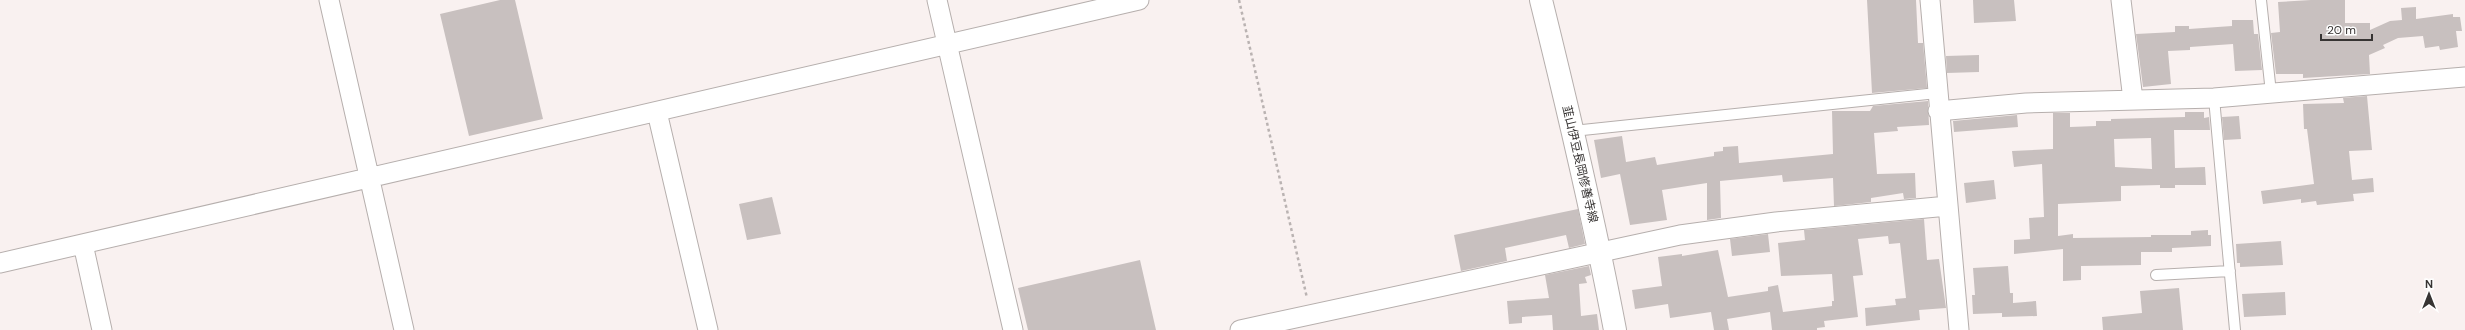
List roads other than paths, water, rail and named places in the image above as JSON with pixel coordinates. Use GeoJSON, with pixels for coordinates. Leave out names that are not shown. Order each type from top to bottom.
{"type":"FeatureCollection","features":[{"type":"Feature","properties":{"kind":"main road","name":"韮山伊豆長岡修善寺線"},"geometry":{"type":"LineString","coordinates":[[1541,0],[1573,130],[1600,252],[1615,330]]}},
{"type":"Feature","properties":{"kind":"street"},"geometry":{"type":"LineString","coordinates":[[329,0],[404,330]]}},
{"type":"Feature","properties":{"kind":"street"},"geometry":{"type":"LineString","coordinates":[[937,0],[1013,330]]}},
{"type":"Feature","properties":{"kind":"street"},"geometry":{"type":"LineString","coordinates":[[0,263],[370,179],[1139,0]]}},
{"type":"Feature","properties":{"kind":"street"},"geometry":{"type":"LineString","coordinates":[[1930,0],[1959,330]]}},
{"type":"Feature","properties":{"kind":"street"},"geometry":{"type":"LineString","coordinates":[[2121,0],[2133,100]]}},
{"type":"Feature","properties":{"kind":"street"},"geometry":{"type":"LineString","coordinates":[[1938,102],[2026,103],[2214,98],[2465,77]]}},
{"type":"Feature","properties":{"kind":"street"},"geometry":{"type":"LineString","coordinates":[[657,112],[708,330]]}},
{"type":"Feature","properties":{"kind":"street"},"geometry":{"type":"LineString","coordinates":[[1240,330],[1680,235],[1776,222],[1948,206]]}},
{"type":"Feature","properties":{"kind":"street"},"geometry":{"type":"LineString","coordinates":[[82,244],[102,330]]}},
{"type":"Feature","properties":{"kind":"lane"},"geometry":{"type":"LineString","coordinates":[[2261,0],[2271,93]]}},
{"type":"Feature","properties":{"kind":"lane"},"geometry":{"type":"LineString","coordinates":[[2214,98],[2235,330]]}},
{"type":"Feature","properties":{"kind":"lane"},"geometry":{"type":"LineString","coordinates":[[1573,130],[1938,102]]}},
{"type":"Feature","properties":{"kind":"lane"},"geometry":{"type":"LineString","coordinates":[[2156,275],[2230,271]]}}]}
